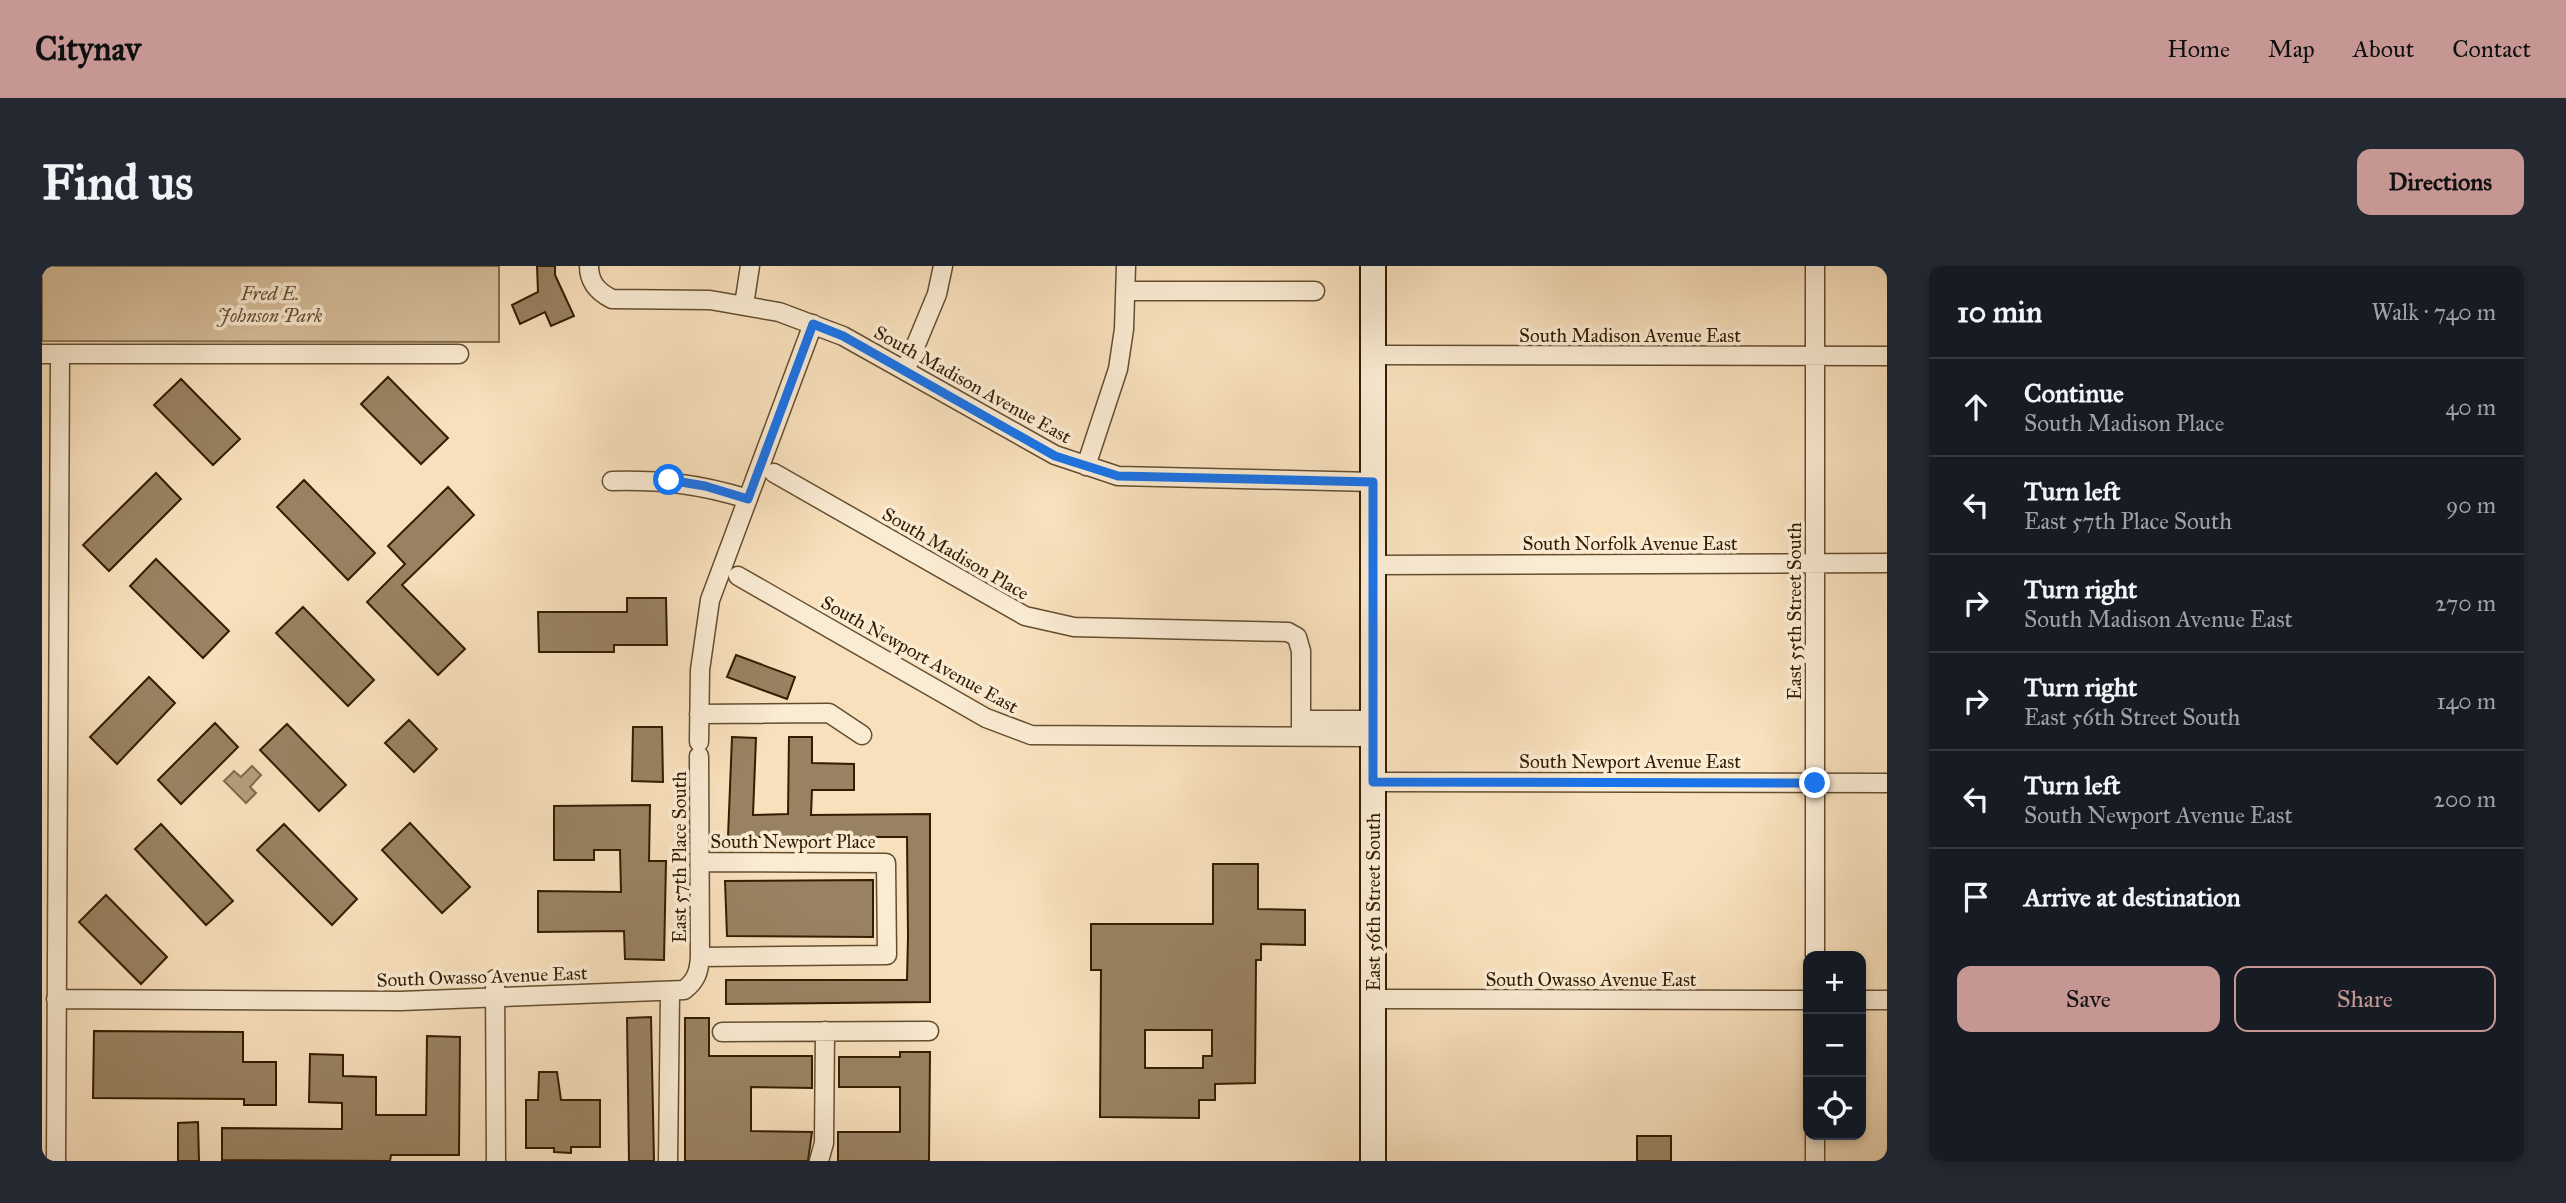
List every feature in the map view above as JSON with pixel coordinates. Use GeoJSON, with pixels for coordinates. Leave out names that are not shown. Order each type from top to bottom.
{"type":"FeatureCollection","features":[{"type":"Feature","properties":{"kind":"street","name":"South Madison Avenue East"},"geometry":{"type":"LineString","coordinates":[[589,266],[589,276],[601,294],[623,301],[699,299],[779,312],[813,324],[843,336],[1055,456],[1118,476],[1149,479],[1373,482]]}},
{"type":"Feature","properties":{"kind":"street"},"geometry":{"type":"LineString","coordinates":[[744,305],[751,266]]}},
{"type":"Feature","properties":{"kind":"street"},"geometry":{"type":"LineString","coordinates":[[905,371],[937,294],[943,266]]}},
{"type":"Feature","properties":{"kind":"street"},"geometry":{"type":"LineString","coordinates":[[1086,466],[1118,369],[1126,266]]}},
{"type":"Feature","properties":{"kind":"street","name":"East 56th Street South"},"geometry":{"type":"LineString","coordinates":[[1373,266],[1373,1161]]}},
{"type":"Feature","properties":{"kind":"street","name":"East 55th Street South"},"geometry":{"type":"LineString","coordinates":[[1815,266],[1815,951]]}},
{"type":"Feature","properties":{"kind":"street"},"geometry":{"type":"LineString","coordinates":[[1126,291],[1315,291]]}},
{"type":"Feature","properties":{"kind":"street","name":"East 57th Place South"},"geometry":{"type":"LineString","coordinates":[[700,957],[699,714],[702,644],[709,600],[813,324]]}},
{"type":"Feature","properties":{"kind":"street"},"geometry":{"type":"LineString","coordinates":[[42,354],[459,354]]}},
{"type":"Feature","properties":{"kind":"street"},"geometry":{"type":"LineString","coordinates":[[56,1161],[56,999],[49,782],[51,560],[61,354]]}},
{"type":"Feature","properties":{"kind":"street","name":"South Madison Avenue East"},"geometry":{"type":"LineString","coordinates":[[1373,355],[1887,356]]}},
{"type":"Feature","properties":{"kind":"street","name":"South Madison Place"},"geometry":{"type":"LineString","coordinates":[[774,473],[1025,616],[1074,627],[1272,629],[1297,637],[1301,650],[1301,728]]}},
{"type":"Feature","properties":{"kind":"street"},"geometry":{"type":"LineString","coordinates":[[612,481],[669,480],[705,486],[748,499]]}},
{"type":"Feature","properties":{"kind":"street","name":"South Norfolk Avenue East"},"geometry":{"type":"LineString","coordinates":[[1373,565],[1887,563]]}},
{"type":"Feature","properties":{"kind":"street","name":"South Newport Avenue East"},"geometry":{"type":"LineString","coordinates":[[738,576],[986,718],[1031,735],[1301,728],[1374,729]]}},
{"type":"Feature","properties":{"kind":"street"},"geometry":{"type":"LineString","coordinates":[[699,714],[829,713],[862,735]]}},
{"type":"Feature","properties":{"kind":"street","name":"South Newport Avenue East"},"geometry":{"type":"LineString","coordinates":[[1373,782],[1887,783]]}},
{"type":"Feature","properties":{"kind":"street","name":"South Newport Place"},"geometry":{"type":"LineString","coordinates":[[700,862],[886,863],[887,955],[700,957]]}},
{"type":"Feature","properties":{"kind":"street"},"geometry":{"type":"LineString","coordinates":[[668,1161],[670,993],[684,990],[693,983],[699,972],[700,957]]}},
{"type":"Feature","properties":{"kind":"street"},"geometry":{"type":"LineString","coordinates":[[495,979],[496,1161]]}},
{"type":"Feature","properties":{"kind":"street","name":"South Owasso Avenue East"},"geometry":{"type":"LineString","coordinates":[[56,999],[370,1001],[670,993]]}},
{"type":"Feature","properties":{"kind":"street","name":"South Owasso Avenue East"},"geometry":{"type":"LineString","coordinates":[[1373,999],[1803,1000]]}},
{"type":"Feature","properties":{"kind":"street"},"geometry":{"type":"LineString","coordinates":[[1866,1000],[1887,1000]]}},
{"type":"Feature","properties":{"kind":"street"},"geometry":{"type":"LineString","coordinates":[[819,1161],[824,1143],[825,1031]]}},
{"type":"Feature","properties":{"kind":"street"},"geometry":{"type":"LineString","coordinates":[[722,1032],[929,1031]]}},
{"type":"Feature","properties":{"kind":"street"},"geometry":{"type":"LineString","coordinates":[[1815,1140],[1815,1161]]}},
{"type":"Feature","properties":{"kind":"street"},"geometry":{"type":"LineString","coordinates":[[824,1143],[832,1153],[832,1161]]}},
{"type":"Feature","properties":{"kind":"green space","name":"Fred E. Johnson Park"},"geometry":{"type":"Polygon","coordinates":[[[42,266],[499,266],[499,342],[42,341],[42,266]]]}},
{"type":"Feature","properties":{"kind":"shaded area"},"geometry":{"type":"Polygon","coordinates":[[[252,766],[261,775],[250,787],[256,793],[246,803],[224,781],[234,771],[241,777],[252,766]]]}},
{"type":"Feature","properties":{"kind":"building"},"geometry":{"type":"Polygon","coordinates":[[[537,266],[555,266],[555,275],[574,316],[551,326],[545,312],[520,324],[512,305],[538,292],[537,266]]]}},
{"type":"Feature","properties":{"kind":"building"},"geometry":{"type":"Polygon","coordinates":[[[388,377],[448,438],[421,464],[361,404],[388,377]]]}},
{"type":"Feature","properties":{"kind":"building"},"geometry":{"type":"Polygon","coordinates":[[[181,379],[240,439],[213,465],[154,405],[181,379]]]}},
{"type":"Feature","properties":{"kind":"building"},"geometry":{"type":"Polygon","coordinates":[[[156,473],[181,499],[109,571],[83,545],[156,473]]]}},
{"type":"Feature","properties":{"kind":"building"},"geometry":{"type":"Polygon","coordinates":[[[304,480],[375,553],[348,580],[277,507],[304,480]]]}},
{"type":"Feature","properties":{"kind":"building"},"geometry":{"type":"Polygon","coordinates":[[[448,487],[474,515],[402,585],[465,649],[438,675],[367,602],[405,564],[388,546],[448,487]]]}},
{"type":"Feature","properties":{"kind":"building"},"geometry":{"type":"Polygon","coordinates":[[[156,559],[229,631],[203,658],[130,586],[156,559]]]}},
{"type":"Feature","properties":{"kind":"building"},"geometry":{"type":"Polygon","coordinates":[[[627,598],[666,598],[667,645],[614,645],[614,652],[539,652],[538,612],[627,612],[627,598]]]}},
{"type":"Feature","properties":{"kind":"building"},"geometry":{"type":"Polygon","coordinates":[[[303,607],[374,680],[348,706],[276,633],[303,607]]]}},
{"type":"Feature","properties":{"kind":"building"},"geometry":{"type":"Polygon","coordinates":[[[736,655],[795,677],[787,699],[727,677],[736,655]]]}},
{"type":"Feature","properties":{"kind":"building"},"geometry":{"type":"Polygon","coordinates":[[[149,677],[175,703],[117,764],[90,737],[149,677]]]}},
{"type":"Feature","properties":{"kind":"building"},"geometry":{"type":"Polygon","coordinates":[[[409,720],[437,749],[414,772],[385,743],[409,720]]]}},
{"type":"Feature","properties":{"kind":"building"},"geometry":{"type":"Polygon","coordinates":[[[215,723],[238,747],[181,804],[158,780],[215,723]]]}},
{"type":"Feature","properties":{"kind":"building"},"geometry":{"type":"Polygon","coordinates":[[[287,724],[346,785],[319,811],[260,750],[287,724]]]}},
{"type":"Feature","properties":{"kind":"building"},"geometry":{"type":"Polygon","coordinates":[[[633,727],[662,727],[663,782],[632,781],[633,727]]]}},
{"type":"Feature","properties":{"kind":"building"},"geometry":{"type":"Polygon","coordinates":[[[732,737],[756,738],[753,815],[788,814],[789,737],[812,737],[812,763],[854,764],[854,790],[812,790],[811,815],[930,814],[930,1002],[726,1004],[726,980],[907,980],[908,937],[907,837],[728,837],[732,737]]]}},
{"type":"Feature","properties":{"kind":"building"},"geometry":{"type":"Polygon","coordinates":[[[650,805],[649,861],[666,861],[664,960],[625,959],[624,931],[538,932],[538,891],[621,892],[620,850],[594,850],[594,860],[554,860],[554,806],[650,805]]]}},
{"type":"Feature","properties":{"kind":"building"},"geometry":{"type":"Polygon","coordinates":[[[410,823],[470,887],[442,913],[382,850],[410,823]]]}},
{"type":"Feature","properties":{"kind":"building"},"geometry":{"type":"Polygon","coordinates":[[[161,824],[233,901],[206,925],[135,849],[161,824]]]}},
{"type":"Feature","properties":{"kind":"building"},"geometry":{"type":"Polygon","coordinates":[[[284,824],[357,899],[332,925],[257,850],[284,824]]]}},
{"type":"Feature","properties":{"kind":"building"},"geometry":{"type":"Polygon","coordinates":[[[1213,864],[1258,864],[1258,909],[1305,910],[1305,945],[1261,944],[1261,960],[1256,960],[1255,1083],[1215,1084],[1215,1100],[1199,1100],[1199,1118],[1100,1117],[1101,970],[1091,970],[1091,924],[1213,924],[1213,864]],[[1145,1030],[1145,1068],[1203,1068],[1203,1056],[1212,1056],[1212,1030],[1145,1030]]]}},
{"type":"Feature","properties":{"kind":"building"},"geometry":{"type":"Polygon","coordinates":[[[873,880],[873,937],[727,936],[725,881],[873,880]]]}},
{"type":"Feature","properties":{"kind":"building"},"geometry":{"type":"Polygon","coordinates":[[[106,895],[167,957],[141,984],[79,922],[106,895]]]}},
{"type":"Feature","properties":{"kind":"building"},"geometry":{"type":"Polygon","coordinates":[[[651,1017],[654,1161],[629,1161],[627,1018],[651,1017]]]}},
{"type":"Feature","properties":{"kind":"building"},"geometry":{"type":"Polygon","coordinates":[[[685,1018],[709,1018],[709,1056],[812,1056],[812,1088],[751,1087],[751,1131],[812,1132],[808,1161],[685,1161],[685,1018]]]}},
{"type":"Feature","properties":{"kind":"building"},"geometry":{"type":"Polygon","coordinates":[[[94,1031],[243,1032],[243,1062],[276,1062],[276,1105],[244,1105],[244,1099],[93,1098],[94,1031]]]}},
{"type":"Feature","properties":{"kind":"building"},"geometry":{"type":"Polygon","coordinates":[[[427,1036],[460,1037],[459,1155],[391,1155],[390,1161],[222,1160],[222,1128],[342,1129],[342,1103],[309,1102],[310,1054],[343,1055],[343,1076],[376,1077],[376,1115],[426,1115],[427,1036]]]}},
{"type":"Feature","properties":{"kind":"building"},"geometry":{"type":"Polygon","coordinates":[[[900,1052],[930,1052],[929,1161],[838,1161],[838,1132],[900,1132],[900,1087],[839,1087],[839,1057],[900,1057],[900,1052]]]}},
{"type":"Feature","properties":{"kind":"building"},"geometry":{"type":"Polygon","coordinates":[[[539,1072],[557,1072],[561,1100],[600,1100],[600,1147],[571,1147],[571,1153],[554,1152],[554,1148],[526,1148],[526,1100],[538,1100],[539,1072]]]}},
{"type":"Feature","properties":{"kind":"building"},"geometry":{"type":"Polygon","coordinates":[[[198,1122],[199,1161],[178,1161],[178,1123],[198,1122]]]}},
{"type":"Feature","properties":{"kind":"building"},"geometry":{"type":"Polygon","coordinates":[[[1637,1136],[1671,1136],[1671,1161],[1637,1161],[1637,1136]]]}},
{"type":"Feature","properties":{"kind":"route"},"geometry":{"type":"LineString","coordinates":[[669,480],[705,486],[748,499],[813,324],[843,336],[1055,456],[1118,476],[1149,479],[1373,482],[1373,782],[1815,783]]}}]}
